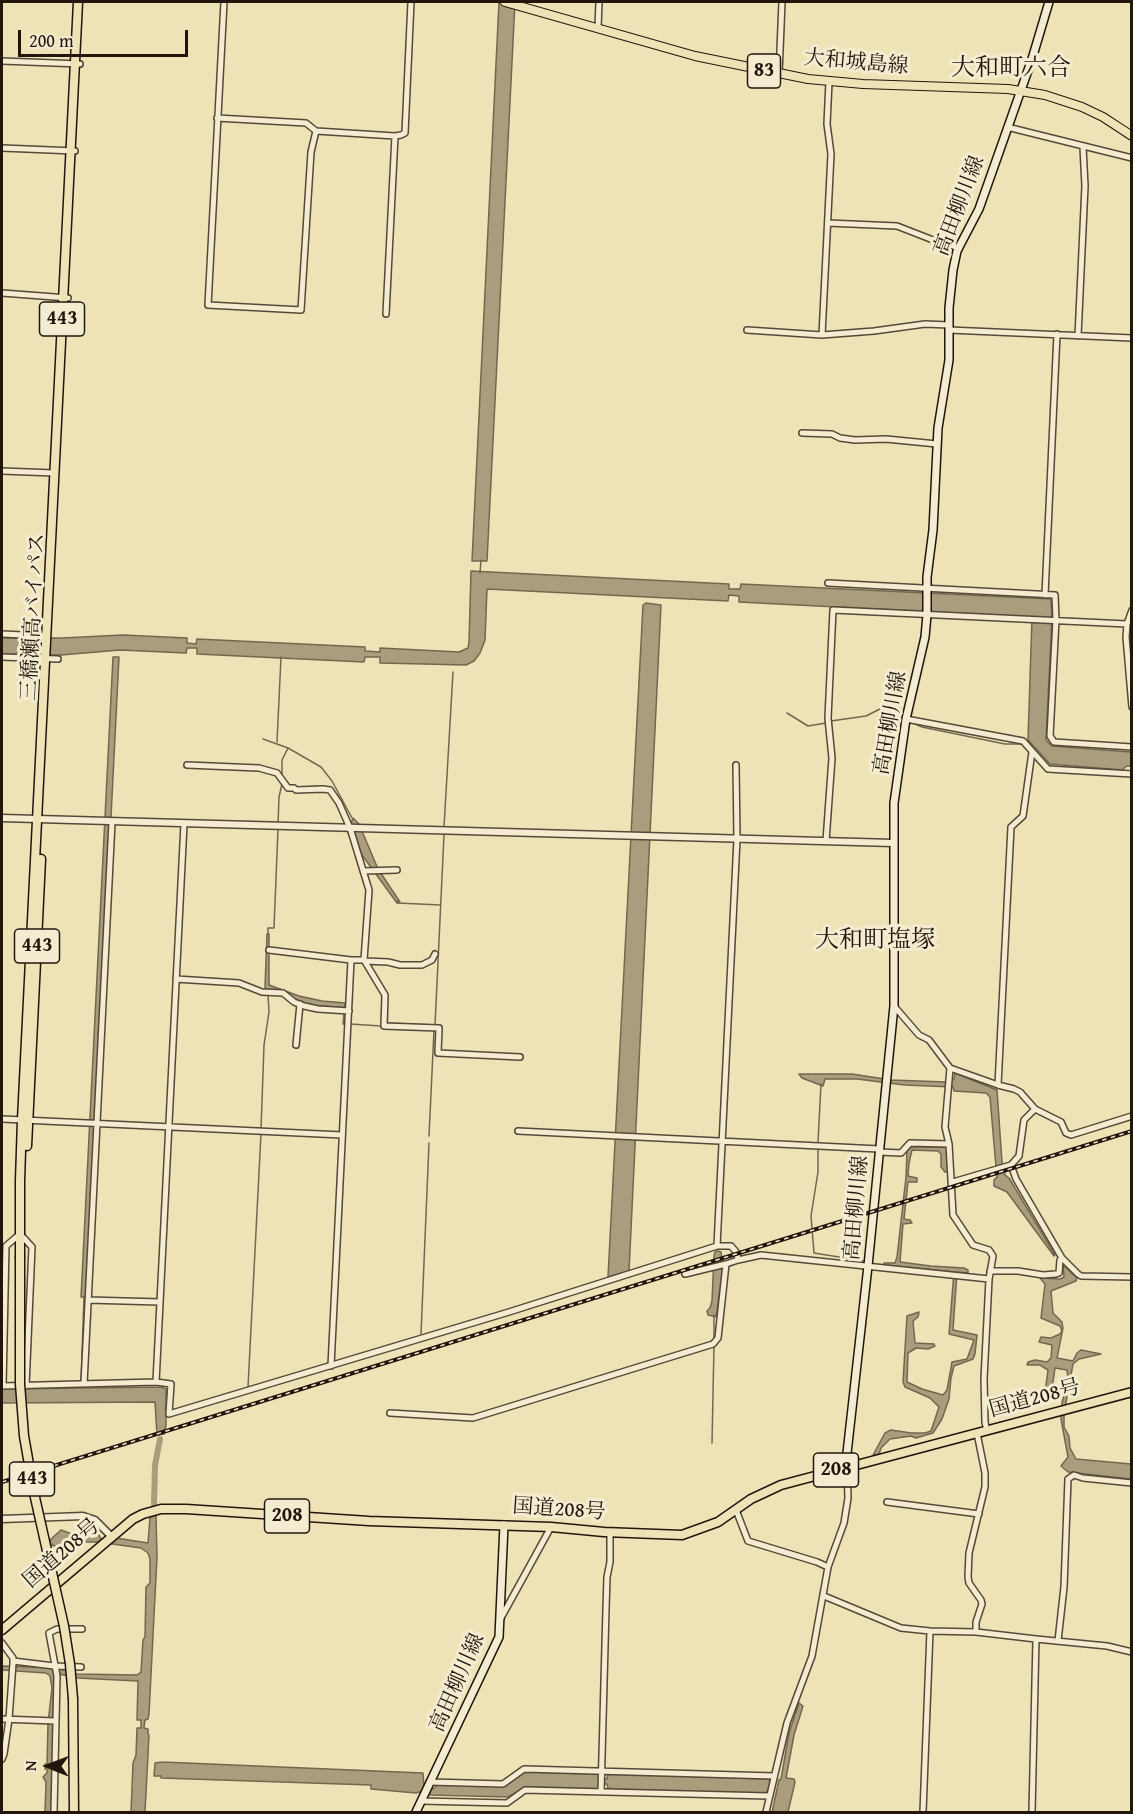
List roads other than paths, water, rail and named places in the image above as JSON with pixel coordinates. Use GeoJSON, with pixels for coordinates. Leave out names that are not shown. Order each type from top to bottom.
{"type":"FeatureCollection","features":[{"type":"Feature","properties":{"kind":"highway","name":"三橋瀬高バイパス"},"geometry":{"type":"LineString","coordinates":[[48,637],[73,151],[78,2]]}},
{"type":"Feature","properties":{"kind":"highway","name":"三橋瀬高バイパス"},"geometry":{"type":"LineString","coordinates":[[77,64],[83,2]]}},
{"type":"Feature","properties":{"kind":"highway","name":"三橋瀬高バイパス"},"geometry":{"type":"LineString","coordinates":[[65,298],[54,473],[48,637],[50,658],[20,1234],[20,1384],[24,1436],[34,1493],[64,1626],[70,1664],[73,1699],[74,1812]]}},
{"type":"Feature","properties":{"kind":"highway","name":"国道208号"},"geometry":{"type":"LineString","coordinates":[[2,1630],[133,1519],[160,1509],[682,1535],[718,1522],[751,1499],[781,1485],[1131,1392]]}},
{"type":"Feature","properties":{"kind":"main road","name":"大和城島線"},"geometry":{"type":"LineString","coordinates":[[505,2],[695,56],[779,74],[829,82],[1020,90],[1045,95],[1082,107],[1103,117],[1131,136]]}},
{"type":"Feature","properties":{"kind":"main road","name":"高田柳川線"},"geometry":{"type":"LineString","coordinates":[[847,1467],[894,1006],[894,803],[906,719],[925,637],[937,444],[948,369],[953,270],[959,249],[979,209],[1049,2]]}},
{"type":"Feature","properties":{"kind":"main road","name":"高田柳川線"},"geometry":{"type":"LineString","coordinates":[[416,1812],[499,1637],[504,1525]]}},
{"type":"Feature","properties":{"kind":"street"},"geometry":{"type":"LineString","coordinates":[[224,2],[208,305],[301,310],[311,152],[316,131]]}},
{"type":"Feature","properties":{"kind":"street"},"geometry":{"type":"LineString","coordinates":[[218,118],[306,123],[316,131],[394,136],[405,133],[411,2]]}},
{"type":"Feature","properties":{"kind":"street"},"geometry":{"type":"LineString","coordinates":[[598,27],[599,2]]}},
{"type":"Feature","properties":{"kind":"street"},"geometry":{"type":"LineString","coordinates":[[779,74],[782,2]]}},
{"type":"Feature","properties":{"kind":"street"},"geometry":{"type":"LineString","coordinates":[[2,61],[77,64]]}},
{"type":"Feature","properties":{"kind":"street"},"geometry":{"type":"LineString","coordinates":[[822,335],[831,154],[827,124],[829,82]]}},
{"type":"Feature","properties":{"kind":"street"},"geometry":{"type":"LineString","coordinates":[[1007,127],[1131,158]]}},
{"type":"Feature","properties":{"kind":"street"},"geometry":{"type":"LineString","coordinates":[[386,314],[394,136]]}},
{"type":"Feature","properties":{"kind":"street"},"geometry":{"type":"LineString","coordinates":[[1078,336],[1085,186],[1083,147]]}},
{"type":"Feature","properties":{"kind":"street"},"geometry":{"type":"LineString","coordinates":[[2,148],[73,151]]}},
{"type":"Feature","properties":{"kind":"street"},"geometry":{"type":"LineString","coordinates":[[828,223],[897,226],[959,249]]}},
{"type":"Feature","properties":{"kind":"street"},"geometry":{"type":"LineString","coordinates":[[2,293],[65,298]]}},
{"type":"Feature","properties":{"kind":"street"},"geometry":{"type":"LineString","coordinates":[[747,330],[822,335],[925,324],[1131,339]]}},
{"type":"Feature","properties":{"kind":"street"},"geometry":{"type":"LineString","coordinates":[[1045,595],[1057,334]]}},
{"type":"Feature","properties":{"kind":"street"},"geometry":{"type":"LineString","coordinates":[[802,433],[832,434],[840,438],[855,440],[886,439],[937,444]]}},
{"type":"Feature","properties":{"kind":"street"},"geometry":{"type":"LineString","coordinates":[[2,471],[54,473]]}},
{"type":"Feature","properties":{"kind":"street"},"geometry":{"type":"LineString","coordinates":[[828,583],[1054,595],[1056,620],[1050,736],[1054,742],[1131,747]]}},
{"type":"Feature","properties":{"kind":"street"},"geometry":{"type":"LineString","coordinates":[[826,842],[832,758],[828,717],[833,610],[1126,624]]}},
{"type":"Feature","properties":{"kind":"street"},"geometry":{"type":"LineString","coordinates":[[1131,610],[1126,624],[1131,707]]}},
{"type":"Feature","properties":{"kind":"street"},"geometry":{"type":"LineString","coordinates":[[2,634],[48,637]]}},
{"type":"Feature","properties":{"kind":"street"},"geometry":{"type":"LineString","coordinates":[[2,657],[50,658]]}},
{"type":"Feature","properties":{"kind":"street"},"geometry":{"type":"LineString","coordinates":[[906,719],[1023,741],[1048,769],[1131,774]]}},
{"type":"Feature","properties":{"kind":"street"},"geometry":{"type":"LineString","coordinates":[[998,1085],[1011,827],[1023,816],[1032,752]]}},
{"type":"Feature","properties":{"kind":"street"},"geometry":{"type":"LineString","coordinates":[[186,765],[259,768],[277,773],[288,788],[330,790],[339,803],[350,828],[369,890],[365,961],[385,994],[384,1026],[439,1028],[438,1053],[520,1057]]}},
{"type":"Feature","properties":{"kind":"street"},"geometry":{"type":"LineString","coordinates":[[717,1246],[737,839],[736,765]]}},
{"type":"Feature","properties":{"kind":"street"},"geometry":{"type":"LineString","coordinates":[[2,818],[893,843]]}},
{"type":"Feature","properties":{"kind":"street"},"geometry":{"type":"LineString","coordinates":[[84,1384],[111,821]]}},
{"type":"Feature","properties":{"kind":"street"},"geometry":{"type":"LineString","coordinates":[[156,1382],[184,824]]}},
{"type":"Feature","properties":{"kind":"street"},"geometry":{"type":"LineString","coordinates":[[363,871],[398,870]]}},
{"type":"Feature","properties":{"kind":"street"},"geometry":{"type":"LineString","coordinates":[[269,950],[400,965],[422,965],[432,960],[435,954]]}},
{"type":"Feature","properties":{"kind":"street"},"geometry":{"type":"LineString","coordinates":[[331,1366],[351,960]]}},
{"type":"Feature","properties":{"kind":"street"},"geometry":{"type":"LineString","coordinates":[[177,979],[239,983],[262,992],[283,993],[300,1004],[318,1009],[349,1011]]}},
{"type":"Feature","properties":{"kind":"street"},"geometry":{"type":"LineString","coordinates":[[296,1046],[300,1004]]}},
{"type":"Feature","properties":{"kind":"street"},"geometry":{"type":"LineString","coordinates":[[894,1006],[919,1035],[929,1040],[950,1068],[1020,1092],[1035,1109],[1061,1122],[1066,1133],[1071,1135],[1131,1116]]}},
{"type":"Feature","properties":{"kind":"street"},"geometry":{"type":"LineString","coordinates":[[950,1068],[945,1127],[953,1182],[953,1215],[973,1245],[992,1253],[993,1256],[989,1279],[984,1379],[984,1422],[987,1431]]}},
{"type":"Feature","properties":{"kind":"street"},"geometry":{"type":"LineString","coordinates":[[953,1182],[1011,1165],[1019,1156],[1024,1120],[1035,1109]]}},
{"type":"Feature","properties":{"kind":"street"},"geometry":{"type":"LineString","coordinates":[[2,1119],[342,1135]]}},
{"type":"Feature","properties":{"kind":"street"},"geometry":{"type":"LineString","coordinates":[[518,1131],[901,1153],[910,1143],[949,1144]]}},
{"type":"Feature","properties":{"kind":"street"},"geometry":{"type":"LineString","coordinates":[[1011,1165],[1016,1179],[1062,1258],[1081,1276],[1131,1277]]}},
{"type":"Feature","properties":{"kind":"street"},"geometry":{"type":"LineString","coordinates":[[26,1386],[32,1247],[20,1234],[6,1246],[2,1386],[26,1386],[156,1382],[171,1384],[169,1414],[717,1246],[731,1246],[737,1253],[738,1260]]}},
{"type":"Feature","properties":{"kind":"street"},"geometry":{"type":"LineString","coordinates":[[685,1274],[761,1255],[989,1279]]}},
{"type":"Feature","properties":{"kind":"street"},"geometry":{"type":"LineString","coordinates":[[990,1271],[1056,1274],[1060,1270],[1062,1258]]}},
{"type":"Feature","properties":{"kind":"street"},"geometry":{"type":"LineString","coordinates":[[390,1413],[473,1418],[712,1344],[718,1338],[726,1264]]}},
{"type":"Feature","properties":{"kind":"street"},"geometry":{"type":"LineString","coordinates":[[88,1300],[160,1302]]}},
{"type":"Feature","properties":{"kind":"street"},"geometry":{"type":"LineString","coordinates":[[975,1632],[982,1604],[969,1583],[969,1553],[985,1487],[985,1473],[977,1433]]}},
{"type":"Feature","properties":{"kind":"street"},"geometry":{"type":"LineString","coordinates":[[766,1812],[787,1723],[812,1656],[828,1567],[844,1523],[848,1498],[847,1467]]}},
{"type":"Feature","properties":{"kind":"street"},"geometry":{"type":"LineString","coordinates":[[1058,1641],[1065,1587],[1068,1479],[1074,1475],[1131,1483]]}},
{"type":"Feature","properties":{"kind":"street"},"geometry":{"type":"LineString","coordinates":[[887,1502],[979,1514]]}},
{"type":"Feature","properties":{"kind":"street"},"geometry":{"type":"LineString","coordinates":[[736,1510],[748,1540],[828,1567]]}},
{"type":"Feature","properties":{"kind":"street"},"geometry":{"type":"LineString","coordinates":[[2,1520],[83,1516],[95,1520],[111,1536]]}},
{"type":"Feature","properties":{"kind":"street"},"geometry":{"type":"LineString","coordinates":[[500,1620],[551,1527]]}},
{"type":"Feature","properties":{"kind":"street"},"geometry":{"type":"LineString","coordinates":[[601,1792],[607,1577],[616,1532]]}},
{"type":"Feature","properties":{"kind":"street"},"geometry":{"type":"LineString","coordinates":[[824,1596],[901,1628],[975,1632],[1107,1646],[1131,1652]]}},
{"type":"Feature","properties":{"kind":"street"},"geometry":{"type":"LineString","coordinates":[[54,1812],[57,1676],[49,1633],[57,1629],[82,1629]]}},
{"type":"Feature","properties":{"kind":"street"},"geometry":{"type":"LineString","coordinates":[[923,1812],[930,1631]]}},
{"type":"Feature","properties":{"kind":"street"},"geometry":{"type":"LineString","coordinates":[[1032,1812],[1036,1639]]}},
{"type":"Feature","properties":{"kind":"street"},"geometry":{"type":"LineString","coordinates":[[2,1643],[13,1658],[9,1719],[2,1759]]}},
{"type":"Feature","properties":{"kind":"street"},"geometry":{"type":"LineString","coordinates":[[13,1661],[56,1667],[81,1667]]}},
{"type":"Feature","properties":{"kind":"street"},"geometry":{"type":"LineString","coordinates":[[2,1719],[55,1721]]}},
{"type":"Feature","properties":{"kind":"street"},"geometry":{"type":"LineString","coordinates":[[426,1791],[503,1784],[524,1769],[774,1776]]}},
{"type":"Feature","properties":{"kind":"street"},"geometry":{"type":"LineString","coordinates":[[426,1791],[507,1803],[525,1790],[769,1796]]}},
{"type":"Feature","properties":{"kind":"street"},"geometry":{"type":"LineString","coordinates":[[507,1803],[507,1812]]}},
{"type":"Feature","properties":{"kind":"waterway"},"geometry":{"type":"LineString","coordinates":[[480,573],[481,560]]}},
{"type":"Feature","properties":{"kind":"waterway"},"geometry":{"type":"LineString","coordinates":[[277,742],[281,657]]}},
{"type":"Feature","properties":{"kind":"waterway"},"geometry":{"type":"LineString","coordinates":[[444,827],[453,672]]}},
{"type":"Feature","properties":{"kind":"waterway"},"geometry":{"type":"LineString","coordinates":[[831,721],[866,716],[882,708],[904,713]]}},
{"type":"Feature","properties":{"kind":"waterway"},"geometry":{"type":"LineString","coordinates":[[787,713],[808,726],[826,723]]}},
{"type":"Feature","properties":{"kind":"waterway"},"geometry":{"type":"LineString","coordinates":[[913,723],[922,727],[1005,744],[1022,744]]}},
{"type":"Feature","properties":{"kind":"waterway"},"geometry":{"type":"LineString","coordinates":[[263,739],[288,748],[321,767],[332,781],[352,818]]}},
{"type":"Feature","properties":{"kind":"waterway"},"geometry":{"type":"LineString","coordinates":[[282,776],[282,760],[288,748]]}},
{"type":"Feature","properties":{"kind":"waterway"},"geometry":{"type":"LineString","coordinates":[[278,824],[282,784]]}},
{"type":"Feature","properties":{"kind":"waterway"},"geometry":{"type":"LineString","coordinates":[[268,935],[268,928],[274,928],[278,829]]}},
{"type":"Feature","properties":{"kind":"waterway"},"geometry":{"type":"LineString","coordinates":[[435,1025],[444,835]]}},
{"type":"Feature","properties":{"kind":"waterway"},"geometry":{"type":"LineString","coordinates":[[397,901],[398,903],[440,905]]}},
{"type":"Feature","properties":{"kind":"waterway"},"geometry":{"type":"LineString","coordinates":[[261,1129],[264,1045],[269,1012],[268,994]]}},
{"type":"Feature","properties":{"kind":"waterway"},"geometry":{"type":"LineString","coordinates":[[344,1013],[343,1024],[345,1024]]}},
{"type":"Feature","properties":{"kind":"waterway"},"geometry":{"type":"LineString","coordinates":[[386,1023],[435,1025]]}},
{"type":"Feature","properties":{"kind":"waterway"},"geometry":{"type":"LineString","coordinates":[[350,1024],[381,1026]]}},
{"type":"Feature","properties":{"kind":"waterway"},"geometry":{"type":"LineString","coordinates":[[429,1136],[434,1030]]}},
{"type":"Feature","properties":{"kind":"waterway"},"geometry":{"type":"LineString","coordinates":[[818,1142],[821,1084]]}},
{"type":"Feature","properties":{"kind":"waterway"},"geometry":{"type":"LineString","coordinates":[[248,1387],[261,1134]]}},
{"type":"Feature","properties":{"kind":"waterway"},"geometry":{"type":"LineString","coordinates":[[421,1334],[429,1143]]}},
{"type":"Feature","properties":{"kind":"waterway"},"geometry":{"type":"LineString","coordinates":[[818,1147],[818,1172],[811,1216],[814,1253],[864,1261]]}},
{"type":"Feature","properties":{"kind":"waterway"},"geometry":{"type":"LineString","coordinates":[[81,1383],[84,1297]]}},
{"type":"Feature","properties":{"kind":"waterway"},"geometry":{"type":"LineString","coordinates":[[714,1315],[714,1340]]}},
{"type":"Feature","properties":{"kind":"waterway"},"geometry":{"type":"LineString","coordinates":[[712,1443],[714,1345]]}},
{"type":"Feature","properties":{"kind":"waterway"},"geometry":{"type":"LineString","coordinates":[[154,1504],[155,1465],[160,1439]]}},
{"type":"Feature","properties":{"kind":"railway"},"geometry":{"type":"LineString","coordinates":[[2,1482],[1132,1131]]}},
{"type":"Feature","properties":{"kind":"district","name":"大和町六合"},"geometry":{"type":"Point","coordinates":[1011,69]}},
{"type":"Feature","properties":{"kind":"district","name":"大和町塩塚"},"geometry":{"type":"Point","coordinates":[875,941]}}]}
